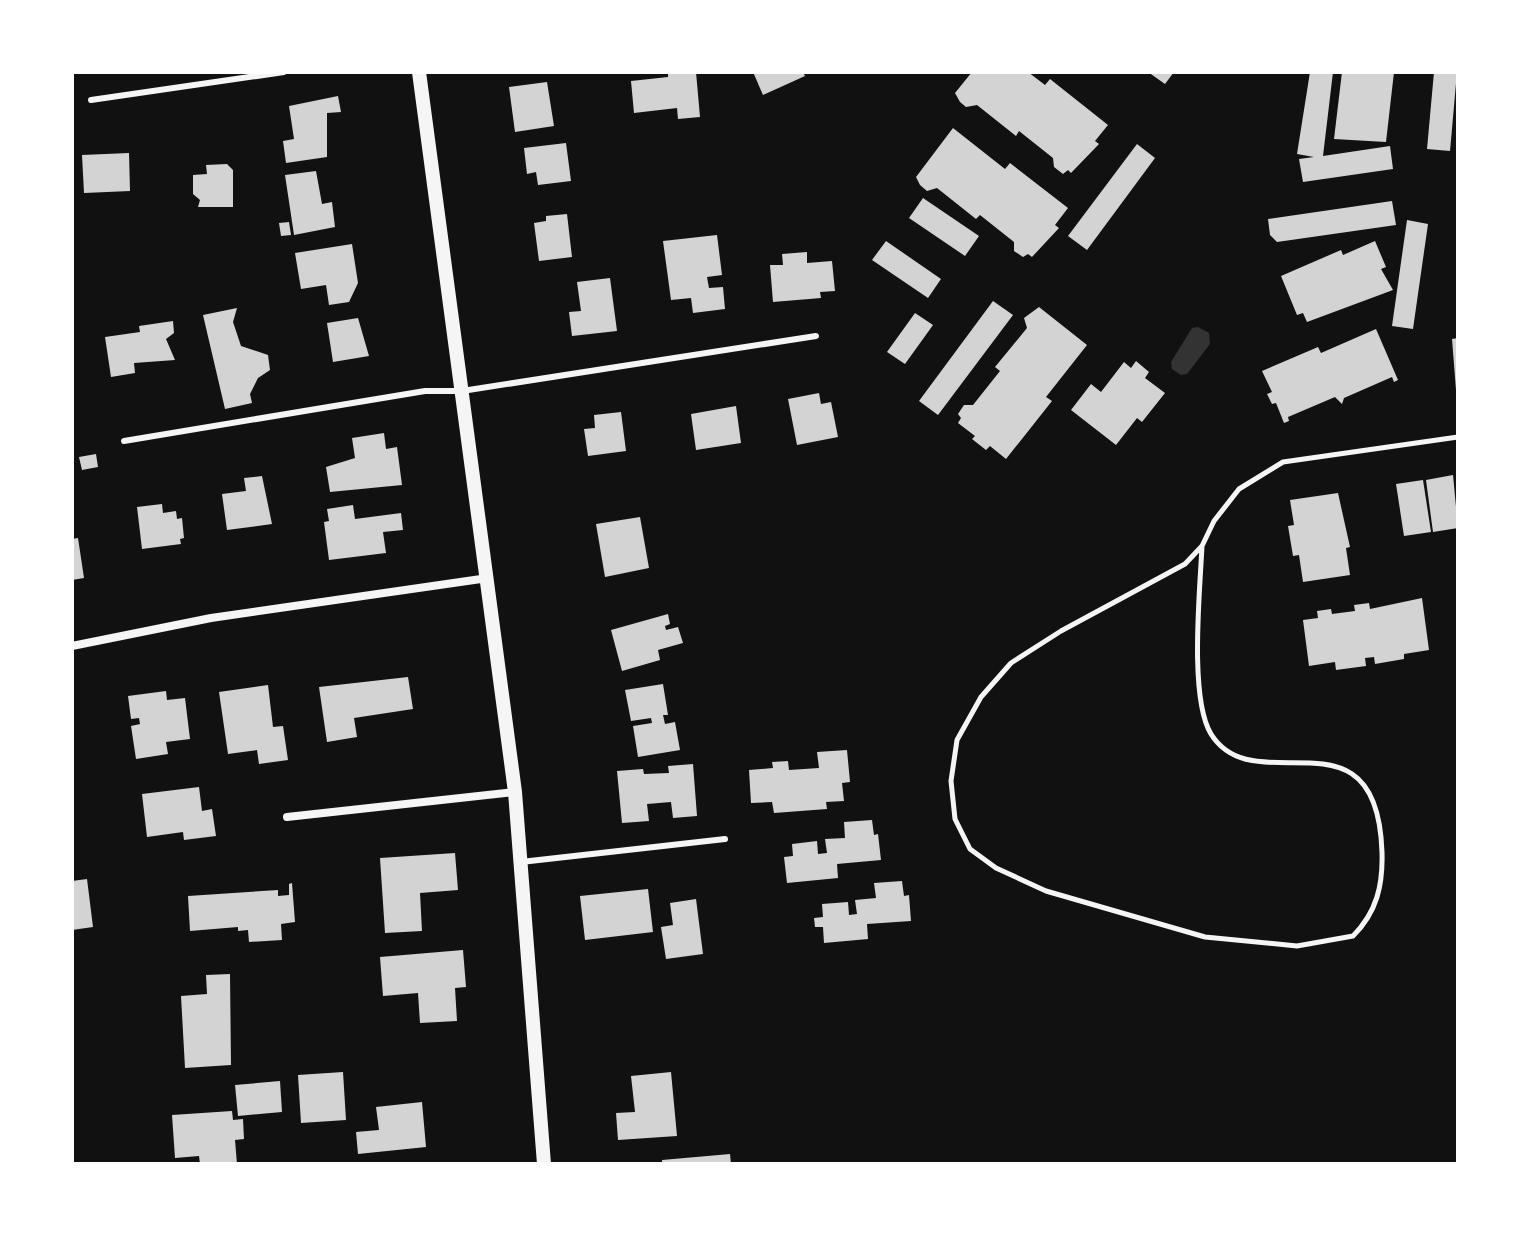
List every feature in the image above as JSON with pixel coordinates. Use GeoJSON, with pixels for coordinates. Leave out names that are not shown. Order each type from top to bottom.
{"type":"FeatureCollection","features":[{"type":"Feature","properties":{"kind":"street"},"geometry":{"type":"LineString","coordinates":[[419,72],[515,792],[544,1164]]}},
{"type":"Feature","properties":{"kind":"street"},"geometry":{"type":"LineString","coordinates":[[72,646],[211,618],[488,578]]}},
{"type":"Feature","properties":{"kind":"street"},"geometry":{"type":"LineString","coordinates":[[287,817],[515,792]]}},
{"type":"Feature","properties":{"kind":"lane"},"geometry":{"type":"LineString","coordinates":[[91,100],[284,72]]}},
{"type":"Feature","properties":{"kind":"lane"},"geometry":{"type":"LineString","coordinates":[[124,441],[425,391],[462,391],[816,336]]}},
{"type":"Feature","properties":{"kind":"lane"},"geometry":{"type":"LineString","coordinates":[[521,862],[725,839]]}},
{"type":"Feature","properties":{"kind":"path"},"geometry":{"type":"LineString","coordinates":[[1202,546],[1199,672],[1203,712],[1211,733],[1223,748],[1244,758],[1314,762],[1347,771],[1361,780],[1371,796],[1378,821],[1382,867],[1375,908],[1353,936],[1297,946],[1205,937],[1046,891],[996,868],[970,849],[955,819],[951,781],[957,740],[981,697],[1011,663],[1061,631],[1185,564],[1202,546],[1214,521],[1239,489],[1283,462],[1458,437]]}},
{"type":"Feature","properties":{"kind":"shaded area"},"geometry":{"type":"Polygon","coordinates":[[[1198,327],[1209,333],[1210,344],[1187,374],[1181,375],[1172,369],[1171,362],[1192,328],[1198,327]]]}},
{"type":"Feature","properties":{"kind":"building"},"geometry":{"type":"Polygon","coordinates":[[[696,72],[700,117],[678,119],[677,108],[634,113],[631,81],[668,77],[668,73],[696,72]]]}},
{"type":"Feature","properties":{"kind":"building"},"geometry":{"type":"Polygon","coordinates":[[[753,72],[803,72],[805,76],[763,95],[753,72]]]}},
{"type":"Feature","properties":{"kind":"building"},"geometry":{"type":"Polygon","coordinates":[[[972,72],[1028,72],[1045,85],[1050,79],[1108,125],[1095,141],[1099,144],[1071,173],[1068,170],[1063,174],[1054,167],[1053,158],[1019,131],[1016,136],[977,105],[966,107],[960,102],[955,93],[972,72]]]}},
{"type":"Feature","properties":{"kind":"building"},"geometry":{"type":"Polygon","coordinates":[[[1148,72],[1174,72],[1165,84],[1148,72]]]}},
{"type":"Feature","properties":{"kind":"building"},"geometry":{"type":"Polygon","coordinates":[[[1310,72],[1333,72],[1323,156],[1390,146],[1393,169],[1303,182],[1299,159],[1314,157],[1297,154],[1310,72]]]}},
{"type":"Feature","properties":{"kind":"building"},"geometry":{"type":"Polygon","coordinates":[[[1342,72],[1394,72],[1386,142],[1334,139],[1342,72]]]}},
{"type":"Feature","properties":{"kind":"building"},"geometry":{"type":"Polygon","coordinates":[[[1434,72],[1457,72],[1450,151],[1427,149],[1434,72]]]}},
{"type":"Feature","properties":{"kind":"building"},"geometry":{"type":"Polygon","coordinates":[[[547,82],[554,126],[515,132],[509,87],[547,82]]]}},
{"type":"Feature","properties":{"kind":"building"},"geometry":{"type":"Polygon","coordinates":[[[338,96],[341,112],[327,113],[327,157],[286,163],[283,141],[294,139],[289,106],[338,96]]]}},
{"type":"Feature","properties":{"kind":"building"},"geometry":{"type":"Polygon","coordinates":[[[953,128],[1005,169],[1010,163],[1068,208],[1055,225],[1059,228],[1032,257],[1028,254],[1023,257],[1014,251],[1014,242],[980,215],[976,219],[937,188],[927,191],[920,185],[916,177],[953,128]]]}},
{"type":"Feature","properties":{"kind":"building"},"geometry":{"type":"Polygon","coordinates":[[[566,143],[571,181],[538,185],[536,172],[527,174],[524,148],[566,143]]]}},
{"type":"Feature","properties":{"kind":"building"},"geometry":{"type":"Polygon","coordinates":[[[1137,144],[1155,158],[1087,250],[1068,236],[1137,144]]]}},
{"type":"Feature","properties":{"kind":"building"},"geometry":{"type":"Polygon","coordinates":[[[129,153],[130,191],[84,193],[82,155],[129,153]]]}},
{"type":"Feature","properties":{"kind":"building"},"geometry":{"type":"Polygon","coordinates":[[[227,164],[233,170],[233,207],[198,207],[200,200],[193,194],[193,175],[207,174],[206,165],[227,164]]]}},
{"type":"Feature","properties":{"kind":"building"},"geometry":{"type":"Polygon","coordinates":[[[316,171],[322,204],[332,202],[335,227],[294,235],[285,175],[316,171]]]}},
{"type":"Feature","properties":{"kind":"building"},"geometry":{"type":"Polygon","coordinates":[[[923,198],[979,236],[965,256],[909,218],[923,198]]]}},
{"type":"Feature","properties":{"kind":"building"},"geometry":{"type":"Polygon","coordinates":[[[1392,201],[1396,225],[1277,242],[1270,235],[1268,219],[1392,201]]]}},
{"type":"Feature","properties":{"kind":"building"},"geometry":{"type":"Polygon","coordinates":[[[567,214],[572,257],[539,261],[534,223],[546,221],[546,216],[567,214]]]}},
{"type":"Feature","properties":{"kind":"building"},"geometry":{"type":"Polygon","coordinates":[[[1407,220],[1428,224],[1413,329],[1392,326],[1407,220]]]}},
{"type":"Feature","properties":{"kind":"building"},"geometry":{"type":"Polygon","coordinates":[[[289,222],[291,235],[281,236],[279,223],[289,222]]]}},
{"type":"Feature","properties":{"kind":"building"},"geometry":{"type":"Polygon","coordinates":[[[717,235],[722,275],[707,277],[709,288],[723,287],[725,309],[693,313],[691,298],[671,300],[663,241],[717,235]]]}},
{"type":"Feature","properties":{"kind":"building"},"geometry":{"type":"Polygon","coordinates":[[[886,241],[941,279],[928,298],[872,260],[886,241]]]}},
{"type":"Feature","properties":{"kind":"building"},"geometry":{"type":"Polygon","coordinates":[[[1375,241],[1386,267],[1381,269],[1393,290],[1307,322],[1303,313],[1297,315],[1281,276],[1341,250],[1343,255],[1375,241]]]}},
{"type":"Feature","properties":{"kind":"building"},"geometry":{"type":"Polygon","coordinates":[[[352,244],[358,283],[349,302],[329,305],[326,285],[301,289],[295,253],[352,244]]]}},
{"type":"Feature","properties":{"kind":"building"},"geometry":{"type":"Polygon","coordinates":[[[807,252],[807,263],[832,261],[835,291],[820,292],[821,298],[773,302],[770,265],[783,265],[782,254],[807,252]]]}},
{"type":"Feature","properties":{"kind":"building"},"geometry":{"type":"Polygon","coordinates":[[[610,278],[617,331],[572,336],[569,312],[581,311],[577,282],[610,278]]]}},
{"type":"Feature","properties":{"kind":"building"},"geometry":{"type":"Polygon","coordinates":[[[993,301],[1013,315],[938,415],[919,401],[993,301]]]}},
{"type":"Feature","properties":{"kind":"building"},"geometry":{"type":"Polygon","coordinates":[[[1039,307],[1087,345],[1046,397],[1052,401],[1006,459],[990,446],[986,450],[972,439],[975,436],[958,423],[961,418],[958,414],[964,405],[973,405],[1000,371],[995,367],[1027,328],[1024,318],[1039,307]]]}},
{"type":"Feature","properties":{"kind":"building"},"geometry":{"type":"Polygon","coordinates":[[[237,308],[233,322],[241,346],[268,355],[270,370],[258,378],[250,394],[252,403],[225,409],[203,315],[237,308]]]}},
{"type":"Feature","properties":{"kind":"building"},"geometry":{"type":"Polygon","coordinates":[[[915,313],[933,325],[905,364],[887,352],[915,313]]]}},
{"type":"Feature","properties":{"kind":"building"},"geometry":{"type":"Polygon","coordinates":[[[358,318],[369,356],[333,362],[327,323],[358,318]]]}},
{"type":"Feature","properties":{"kind":"building"},"geometry":{"type":"Polygon","coordinates":[[[173,321],[174,333],[166,339],[175,360],[134,363],[135,373],[111,377],[105,337],[140,332],[139,326],[173,321]]]}},
{"type":"Feature","properties":{"kind":"building"},"geometry":{"type":"Polygon","coordinates":[[[1376,329],[1398,380],[1394,382],[1392,377],[1344,398],[1342,404],[1335,397],[1288,417],[1289,421],[1284,423],[1276,403],[1272,404],[1267,394],[1272,392],[1262,371],[1318,347],[1321,353],[1376,329]]]}},
{"type":"Feature","properties":{"kind":"building"},"geometry":{"type":"Polygon","coordinates":[[[1458,338],[1458,389],[1456,390],[1452,339],[1458,338]]]}},
{"type":"Feature","properties":{"kind":"building"},"geometry":{"type":"Polygon","coordinates":[[[1136,361],[1149,372],[1145,378],[1165,393],[1142,422],[1137,418],[1116,445],[1071,410],[1091,384],[1101,392],[1124,362],[1131,368],[1136,361]]]}},
{"type":"Feature","properties":{"kind":"building"},"geometry":{"type":"Polygon","coordinates":[[[819,393],[821,404],[831,402],[838,437],[797,445],[788,399],[819,393]]]}},
{"type":"Feature","properties":{"kind":"building"},"geometry":{"type":"Polygon","coordinates":[[[736,406],[741,443],[696,450],[691,414],[736,406]]]}},
{"type":"Feature","properties":{"kind":"building"},"geometry":{"type":"Polygon","coordinates":[[[621,412],[626,451],[588,456],[584,429],[595,428],[594,415],[621,412]]]}},
{"type":"Feature","properties":{"kind":"building"},"geometry":{"type":"Polygon","coordinates":[[[384,433],[386,449],[397,447],[402,485],[330,492],[326,467],[355,458],[352,438],[384,433]]]}},
{"type":"Feature","properties":{"kind":"building"},"geometry":{"type":"Polygon","coordinates":[[[96,454],[98,467],[82,470],[79,457],[96,454]]]}},
{"type":"Feature","properties":{"kind":"building"},"geometry":{"type":"Polygon","coordinates":[[[1453,475],[1458,528],[1433,532],[1426,480],[1453,475]]]}},
{"type":"Feature","properties":{"kind":"building"},"geometry":{"type":"Polygon","coordinates":[[[262,476],[272,524],[227,530],[222,494],[246,491],[244,478],[262,476]]]}},
{"type":"Feature","properties":{"kind":"building"},"geometry":{"type":"Polygon","coordinates":[[[1423,480],[1431,532],[1404,536],[1396,484],[1423,480]]]}},
{"type":"Feature","properties":{"kind":"building"},"geometry":{"type":"Polygon","coordinates":[[[1338,493],[1350,547],[1346,548],[1350,575],[1303,582],[1299,555],[1293,556],[1288,526],[1294,525],[1290,500],[1338,493]]]}},
{"type":"Feature","properties":{"kind":"building"},"geometry":{"type":"Polygon","coordinates":[[[162,504],[163,513],[176,511],[177,519],[182,518],[184,538],[180,539],[181,544],[142,549],[137,507],[162,504]]]}},
{"type":"Feature","properties":{"kind":"building"},"geometry":{"type":"Polygon","coordinates":[[[353,505],[355,519],[401,513],[403,530],[383,532],[386,553],[329,560],[324,522],[329,521],[327,509],[353,505]]]}},
{"type":"Feature","properties":{"kind":"building"},"geometry":{"type":"Polygon","coordinates":[[[640,517],[649,568],[605,577],[596,524],[640,517]]]}},
{"type":"Feature","properties":{"kind":"building"},"geometry":{"type":"Polygon","coordinates":[[[78,538],[84,578],[72,580],[72,539],[78,538]]]}},
{"type":"Feature","properties":{"kind":"building"},"geometry":{"type":"Polygon","coordinates":[[[1422,598],[1429,650],[1404,654],[1404,659],[1375,664],[1374,657],[1365,658],[1366,666],[1336,670],[1335,662],[1309,666],[1303,620],[1318,618],[1317,611],[1331,609],[1332,614],[1355,611],[1354,605],[1369,603],[1370,609],[1422,598]]]}},
{"type":"Feature","properties":{"kind":"building"},"geometry":{"type":"Polygon","coordinates":[[[668,614],[670,624],[665,626],[666,630],[678,627],[683,643],[658,650],[660,660],[622,671],[611,630],[668,614]]]}},
{"type":"Feature","properties":{"kind":"building"},"geometry":{"type":"Polygon","coordinates":[[[408,677],[413,709],[354,718],[357,737],[327,742],[319,687],[408,677]]]}},
{"type":"Feature","properties":{"kind":"building"},"geometry":{"type":"Polygon","coordinates":[[[663,684],[668,715],[663,715],[665,724],[675,722],[680,750],[638,757],[633,726],[652,723],[651,718],[631,721],[625,690],[663,684]]]}},
{"type":"Feature","properties":{"kind":"building"},"geometry":{"type":"Polygon","coordinates":[[[268,685],[273,727],[283,726],[288,760],[259,764],[257,750],[228,754],[219,692],[268,685]]]}},
{"type":"Feature","properties":{"kind":"building"},"geometry":{"type":"Polygon","coordinates":[[[166,691],[167,700],[185,698],[190,739],[166,742],[168,754],[136,759],[131,726],[140,724],[139,718],[131,719],[128,696],[166,691]]]}},
{"type":"Feature","properties":{"kind":"building"},"geometry":{"type":"Polygon","coordinates":[[[847,750],[850,782],[842,783],[844,801],[826,802],[827,809],[774,813],[772,802],[751,803],[749,770],[773,768],[772,762],[788,761],[789,770],[819,768],[817,752],[847,750]]]}},
{"type":"Feature","properties":{"kind":"building"},"geometry":{"type":"Polygon","coordinates":[[[693,764],[697,816],[673,818],[671,802],[647,804],[649,821],[622,823],[617,771],[643,769],[644,774],[669,773],[668,766],[693,764]]]}},
{"type":"Feature","properties":{"kind":"building"},"geometry":{"type":"Polygon","coordinates":[[[199,787],[202,811],[212,809],[216,836],[184,840],[183,832],[147,837],[142,794],[199,787]]]}},
{"type":"Feature","properties":{"kind":"building"},"geometry":{"type":"Polygon","coordinates":[[[872,820],[874,835],[878,834],[881,860],[837,864],[838,878],[787,883],[784,857],[793,856],[792,844],[817,841],[818,854],[827,853],[825,839],[845,838],[844,822],[872,820]]]}},
{"type":"Feature","properties":{"kind":"building"},"geometry":{"type":"Polygon","coordinates":[[[455,853],[458,890],[420,893],[422,931],[385,933],[380,858],[455,853]]]}},
{"type":"Feature","properties":{"kind":"building"},"geometry":{"type":"Polygon","coordinates":[[[87,879],[93,927],[72,930],[72,881],[87,879]]]}},
{"type":"Feature","properties":{"kind":"building"},"geometry":{"type":"Polygon","coordinates":[[[902,881],[904,896],[909,895],[911,921],[867,924],[868,939],[824,943],[823,927],[815,927],[814,918],[823,917],[822,904],[848,902],[849,915],[857,914],[855,900],[876,898],[874,883],[902,881]]]}},
{"type":"Feature","properties":{"kind":"building"},"geometry":{"type":"Polygon","coordinates":[[[292,883],[295,922],[281,924],[282,940],[249,942],[248,930],[238,931],[238,927],[190,931],[188,896],[278,890],[278,896],[289,895],[289,884],[292,883]]]}},
{"type":"Feature","properties":{"kind":"building"},"geometry":{"type":"Polygon","coordinates":[[[648,889],[653,932],[585,940],[580,896],[648,889]]]}},
{"type":"Feature","properties":{"kind":"building"},"geometry":{"type":"Polygon","coordinates":[[[696,899],[703,954],[666,959],[661,927],[673,925],[670,903],[696,899]]]}},
{"type":"Feature","properties":{"kind":"building"},"geometry":{"type":"Polygon","coordinates":[[[463,950],[466,987],[455,988],[457,1021],[420,1023],[418,993],[383,996],[380,957],[463,950]]]}},
{"type":"Feature","properties":{"kind":"building"},"geometry":{"type":"Polygon","coordinates":[[[230,974],[231,1065],[185,1068],[181,996],[207,994],[206,975],[230,974]]]}},
{"type":"Feature","properties":{"kind":"building"},"geometry":{"type":"Polygon","coordinates":[[[343,1072],[346,1120],[301,1123],[298,1075],[343,1072]]]}},
{"type":"Feature","properties":{"kind":"building"},"geometry":{"type":"Polygon","coordinates":[[[671,1072],[677,1136],[618,1140],[616,1113],[635,1112],[631,1076],[671,1072]]]}},
{"type":"Feature","properties":{"kind":"building"},"geometry":{"type":"Polygon","coordinates":[[[280,1081],[282,1112],[238,1116],[235,1085],[280,1081]]]}},
{"type":"Feature","properties":{"kind":"building"},"geometry":{"type":"Polygon","coordinates":[[[422,1102],[426,1147],[358,1154],[356,1132],[379,1130],[376,1107],[422,1102]]]}},
{"type":"Feature","properties":{"kind":"building"},"geometry":{"type":"Polygon","coordinates":[[[232,1111],[233,1120],[243,1119],[244,1139],[235,1140],[237,1164],[200,1164],[199,1156],[175,1158],[172,1115],[232,1111]]]}},
{"type":"Feature","properties":{"kind":"building"},"geometry":{"type":"Polygon","coordinates":[[[730,1154],[731,1164],[662,1164],[662,1160],[730,1154]]]}}]}
